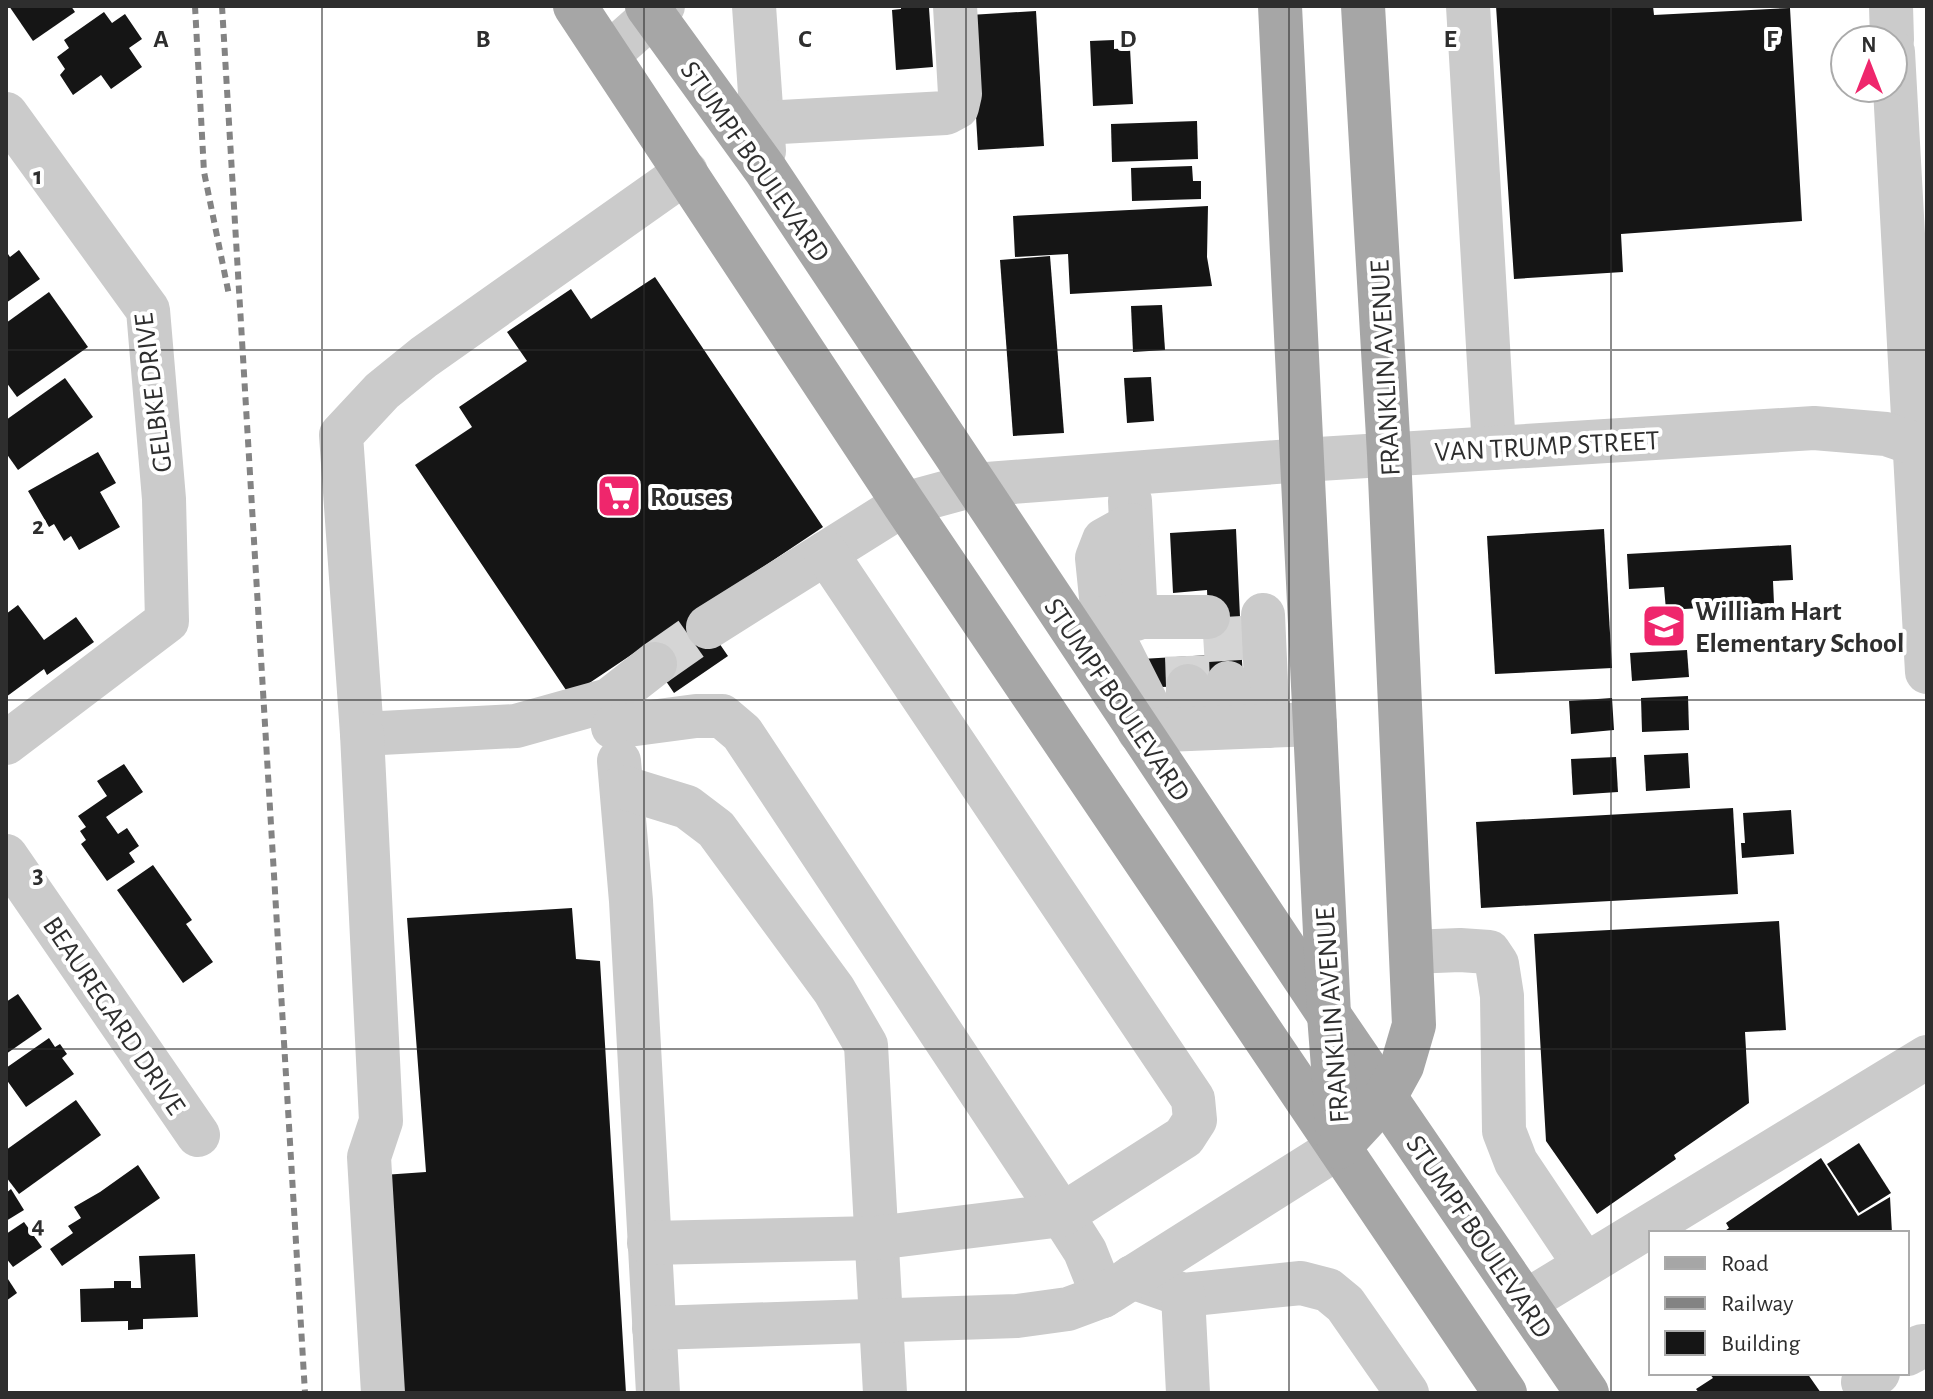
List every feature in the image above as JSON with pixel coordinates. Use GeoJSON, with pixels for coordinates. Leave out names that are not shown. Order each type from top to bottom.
{"type":"FeatureCollection","features":[{"type":"Feature","properties":{"kind":"main road"},"geometry":{"type":"LineString","coordinates":[[575,6],[904,504],[1505,1393]]}},
{"type":"Feature","properties":{"kind":"main road","name":"FRANKLIN AVENUE"},"geometry":{"type":"LineString","coordinates":[[1280,6],[1329,1015],[1339,1147]]}},
{"type":"Feature","properties":{"kind":"main road","name":"FRANKLIN AVENUE"},"geometry":{"type":"LineString","coordinates":[[1339,1147],[1385,1097],[1402,1066],[1414,1025],[1389,454],[1363,6]]}},
{"type":"Feature","properties":{"kind":"main road","name":"STUMPF BOULEVARD"},"geometry":{"type":"LineString","coordinates":[[654,9],[765,169],[974,485],[1101,618],[1197,728],[1329,1015],[1587,1393]]}},
{"type":"Feature","properties":{"kind":"street"},"geometry":{"type":"LineString","coordinates":[[754,6],[765,169]]}},
{"type":"Feature","properties":{"kind":"street"},"geometry":{"type":"LineString","coordinates":[[762,123],[946,113],[957,107],[960,94],[955,6]]}},
{"type":"Feature","properties":{"kind":"street"},"geometry":{"type":"LineString","coordinates":[[1468,6],[1494,448]]}},
{"type":"Feature","properties":{"kind":"street"},"geometry":{"type":"LineString","coordinates":[[609,54],[654,9]]}},
{"type":"Feature","properties":{"kind":"street"},"geometry":{"type":"LineString","coordinates":[[1897,104],[1920,445],[1927,672]]}},
{"type":"Feature","properties":{"kind":"street","name":"GELBKE DRIVE"},"geometry":{"type":"LineString","coordinates":[[6,114],[148,310],[164,499],[167,621],[6,743]]}},
{"type":"Feature","properties":{"kind":"street"},"geometry":{"type":"LineString","coordinates":[[383,1393],[369,1157],[381,1121],[362,734],[341,435],[382,391],[424,357],[686,172]]}},
{"type":"Feature","properties":{"kind":"street","name":"VAN TRUMP STREET"},"geometry":{"type":"LineString","coordinates":[[708,627],[904,504],[974,485],[1389,454],[1814,428],[1886,434],[1920,445]]}},
{"type":"Feature","properties":{"kind":"street"},"geometry":{"type":"LineString","coordinates":[[1129,473],[1131,525],[1101,618],[1214,642],[1311,613]]}},
{"type":"Feature","properties":{"kind":"street"},"geometry":{"type":"LineString","coordinates":[[649,1243],[876,1238],[1062,1215],[1184,1137],[1195,1120],[1193,1099],[826,553]]}},
{"type":"Feature","properties":{"kind":"street"},"geometry":{"type":"LineString","coordinates":[[1197,728],[1214,642]]}},
{"type":"Feature","properties":{"kind":"street"},"geometry":{"type":"LineString","coordinates":[[1197,728],[1214,642]]}},
{"type":"Feature","properties":{"kind":"street"},"geometry":{"type":"LineString","coordinates":[[655,664],[611,714],[622,787],[631,901],[658,1393]]}},
{"type":"Feature","properties":{"kind":"street"},"geometry":{"type":"LineString","coordinates":[[362,734],[516,726],[611,714],[722,716],[742,733],[1085,1251],[1117,1287],[1183,1295],[1301,1283],[1328,1290],[1345,1304],[1407,1393]]}},
{"type":"Feature","properties":{"kind":"street"},"geometry":{"type":"LineString","coordinates":[[1197,728],[1315,724]]}},
{"type":"Feature","properties":{"kind":"street"},"geometry":{"type":"LineString","coordinates":[[622,787],[687,807],[716,829],[834,990],[866,1045],[885,1393]]}},
{"type":"Feature","properties":{"kind":"street","name":"BEAUREGARD DRIVE"},"geometry":{"type":"LineString","coordinates":[[6,856],[198,1135]]}},
{"type":"Feature","properties":{"kind":"street"},"geometry":{"type":"LineString","coordinates":[[1411,952],[1489,952],[1497,964],[1502,996],[1504,1131],[1516,1162],[1585,1265]]}},
{"type":"Feature","properties":{"kind":"street"},"geometry":{"type":"LineString","coordinates":[[1525,1302],[1927,1057]]}},
{"type":"Feature","properties":{"kind":"street"},"geometry":{"type":"LineString","coordinates":[[654,1328],[1017,1316],[1068,1309],[1117,1287],[1339,1147]]}},
{"type":"Feature","properties":{"kind":"street"},"geometry":{"type":"LineString","coordinates":[[1183,1295],[1188,1393]]}},
{"type":"Feature","properties":{"kind":"building"},"geometry":{"type":"Polygon","coordinates":[[[9,6],[71,6],[75,12],[33,41],[9,6]]]}},
{"type":"Feature","properties":{"kind":"building"},"geometry":{"type":"Polygon","coordinates":[[[901,6],[929,8],[933,67],[896,70],[892,10],[901,9],[901,6]]]}},
{"type":"Feature","properties":{"kind":"building"},"geometry":{"type":"Polygon","coordinates":[[[1496,6],[1653,6],[1654,15],[1790,8],[1802,221],[1621,234],[1623,272],[1514,279],[1496,6]]]}},
{"type":"Feature","properties":{"kind":"building"},"geometry":{"type":"Polygon","coordinates":[[[1036,11],[1044,146],[978,150],[970,15],[1036,11]]]}},
{"type":"Feature","properties":{"kind":"building"},"geometry":{"type":"Polygon","coordinates":[[[104,12],[112,23],[125,14],[142,39],[129,48],[142,67],[111,89],[101,75],[73,95],[60,75],[65,69],[57,57],[69,48],[64,40],[104,12]]]}},
{"type":"Feature","properties":{"kind":"building"},"geometry":{"type":"Polygon","coordinates":[[[1114,40],[1114,49],[1130,48],[1133,104],[1093,106],[1090,41],[1114,40]]]}},
{"type":"Feature","properties":{"kind":"building"},"geometry":{"type":"Polygon","coordinates":[[[1197,121],[1198,159],[1112,162],[1111,124],[1197,121]]]}},
{"type":"Feature","properties":{"kind":"building"},"geometry":{"type":"Polygon","coordinates":[[[1192,166],[1193,181],[1201,181],[1201,199],[1132,201],[1131,168],[1192,166]]]}},
{"type":"Feature","properties":{"kind":"building"},"geometry":{"type":"Polygon","coordinates":[[[1208,206],[1207,257],[1212,286],[1070,294],[1068,254],[1015,257],[1013,216],[1208,206]]]}},
{"type":"Feature","properties":{"kind":"building"},"geometry":{"type":"Polygon","coordinates":[[[19,250],[40,279],[6,303],[6,251],[10,257],[19,250]]]}},
{"type":"Feature","properties":{"kind":"building"},"geometry":{"type":"Polygon","coordinates":[[[1050,256],[1064,433],[1013,436],[1000,260],[1050,256]]]}},
{"type":"Feature","properties":{"kind":"building","name":"Rouses"},"geometry":{"type":"Polygon","coordinates":[[[655,277],[823,527],[697,611],[728,656],[674,693],[643,647],[570,696],[415,465],[472,427],[459,407],[527,361],[507,332],[571,289],[591,319],[655,277]]]}},
{"type":"Feature","properties":{"kind":"building"},"geometry":{"type":"Polygon","coordinates":[[[49,292],[88,347],[17,397],[6,382],[6,323],[49,292]]]}},
{"type":"Feature","properties":{"kind":"building"},"geometry":{"type":"Polygon","coordinates":[[[1162,305],[1165,350],[1133,352],[1131,306],[1162,305]]]}},
{"type":"Feature","properties":{"kind":"building"},"geometry":{"type":"Polygon","coordinates":[[[1151,377],[1154,421],[1127,423],[1124,378],[1151,377]]]}},
{"type":"Feature","properties":{"kind":"building"},"geometry":{"type":"Polygon","coordinates":[[[65,378],[93,417],[18,470],[6,453],[6,420],[65,378]]]}},
{"type":"Feature","properties":{"kind":"building"},"geometry":{"type":"Polygon","coordinates":[[[98,452],[116,483],[100,492],[120,527],[79,550],[71,536],[64,541],[54,524],[49,527],[28,491],[98,452]]]}},
{"type":"Feature","properties":{"kind":"building"},"geometry":{"type":"Polygon","coordinates":[[[1236,529],[1243,683],[1142,688],[1141,659],[1210,655],[1207,590],[1173,593],[1170,533],[1236,529]]]}},
{"type":"Feature","properties":{"kind":"building"},"geometry":{"type":"Polygon","coordinates":[[[1604,529],[1612,668],[1495,674],[1487,536],[1604,529]]]}},
{"type":"Feature","properties":{"kind":"building"},"geometry":{"type":"Polygon","coordinates":[[[1791,545],[1793,580],[1773,581],[1774,604],[1666,610],[1664,587],[1629,589],[1627,554],[1791,545]]]}},
{"type":"Feature","properties":{"kind":"building"},"geometry":{"type":"Polygon","coordinates":[[[18,605],[44,640],[76,617],[94,642],[47,675],[44,669],[6,697],[6,614],[18,605]]]}},
{"type":"Feature","properties":{"kind":"building"},"geometry":{"type":"Polygon","coordinates":[[[1687,650],[1689,677],[1632,681],[1630,653],[1687,650]]]}},
{"type":"Feature","properties":{"kind":"building"},"geometry":{"type":"Polygon","coordinates":[[[1688,696],[1689,730],[1642,732],[1641,698],[1688,696]]]}},
{"type":"Feature","properties":{"kind":"building"},"geometry":{"type":"Polygon","coordinates":[[[1612,698],[1614,730],[1571,734],[1569,701],[1612,698]]]}},
{"type":"Feature","properties":{"kind":"building"},"geometry":{"type":"Polygon","coordinates":[[[1688,753],[1690,788],[1646,791],[1644,755],[1688,753]]]}},
{"type":"Feature","properties":{"kind":"building"},"geometry":{"type":"Polygon","coordinates":[[[1616,757],[1618,792],[1573,795],[1571,759],[1616,757]]]}},
{"type":"Feature","properties":{"kind":"building"},"geometry":{"type":"Polygon","coordinates":[[[124,764],[143,792],[106,817],[118,834],[127,828],[139,846],[129,853],[135,862],[107,881],[81,844],[86,840],[80,831],[86,827],[78,816],[107,796],[97,781],[124,764]]]}},
{"type":"Feature","properties":{"kind":"building"},"geometry":{"type":"Polygon","coordinates":[[[1733,808],[1738,894],[1481,908],[1476,822],[1733,808]]]}},
{"type":"Feature","properties":{"kind":"building"},"geometry":{"type":"Polygon","coordinates":[[[1791,810],[1794,854],[1742,858],[1741,843],[1745,843],[1743,813],[1791,810]]]}},
{"type":"Feature","properties":{"kind":"building"},"geometry":{"type":"Polygon","coordinates":[[[153,865],[192,920],[186,924],[213,962],[183,983],[117,890],[153,865]]]}},
{"type":"Feature","properties":{"kind":"building"},"geometry":{"type":"Polygon","coordinates":[[[572,908],[576,959],[600,961],[626,1393],[395,1393],[383,1175],[426,1172],[407,918],[572,908]]]}},
{"type":"Feature","properties":{"kind":"building"},"geometry":{"type":"Polygon","coordinates":[[[1779,921],[1786,1030],[1745,1032],[1749,1103],[1597,1214],[1546,1141],[1534,934],[1779,921]]]}},
{"type":"Feature","properties":{"kind":"building"},"geometry":{"type":"Polygon","coordinates":[[[18,994],[42,1029],[6,1054],[6,1002],[18,994]]]}},
{"type":"Feature","properties":{"kind":"building"},"geometry":{"type":"Polygon","coordinates":[[[49,1038],[55,1047],[60,1044],[67,1054],[62,1058],[74,1074],[26,1107],[6,1079],[6,1068],[49,1038]]]}},
{"type":"Feature","properties":{"kind":"building"},"geometry":{"type":"Polygon","coordinates":[[[76,1100],[101,1135],[19,1194],[6,1177],[6,1150],[76,1100]]]}},
{"type":"Feature","properties":{"kind":"building"},"geometry":{"type":"Polygon","coordinates":[[[1859,1143],[1891,1193],[1859,1213],[1827,1164],[1859,1143]]]}},
{"type":"Feature","properties":{"kind":"building"},"geometry":{"type":"Polygon","coordinates":[[[1821,1158],[1858,1216],[1890,1197],[1892,1231],[1725,1231],[1729,1228],[1726,1223],[1821,1158]]]}},
{"type":"Feature","properties":{"kind":"building"},"geometry":{"type":"Polygon","coordinates":[[[138,1165],[160,1198],[62,1266],[50,1249],[73,1233],[68,1226],[81,1218],[74,1207],[138,1165]]]}},
{"type":"Feature","properties":{"kind":"building"},"geometry":{"type":"Polygon","coordinates":[[[11,1189],[24,1210],[6,1221],[6,1193],[11,1189]]]}},
{"type":"Feature","properties":{"kind":"building"},"geometry":{"type":"Polygon","coordinates":[[[24,1222],[42,1247],[13,1267],[6,1258],[6,1234],[24,1222]]]}},
{"type":"Feature","properties":{"kind":"building"},"geometry":{"type":"Polygon","coordinates":[[[195,1254],[198,1317],[143,1319],[143,1329],[128,1330],[128,1321],[81,1322],[80,1289],[114,1288],[114,1281],[131,1281],[131,1288],[141,1288],[139,1256],[195,1254]]]}},
{"type":"Feature","properties":{"kind":"building"},"geometry":{"type":"Polygon","coordinates":[[[6,1276],[17,1293],[6,1301],[6,1276]]]}},
{"type":"Feature","properties":{"kind":"building"},"geometry":{"type":"Polygon","coordinates":[[[1711,1375],[1808,1375],[1821,1393],[1699,1393],[1696,1389],[1713,1378],[1711,1375]]]}},
{"type":"Feature","properties":{"kind":"tunnel"},"geometry":{"type":"LineString","coordinates":[[1224,617],[1228,683]]}},
{"type":"Feature","properties":{"kind":"tunnel"},"geometry":{"type":"LineString","coordinates":[[655,664],[708,627]]}},
{"type":"Feature","properties":{"kind":"tunnel"},"geometry":{"type":"LineString","coordinates":[[1187,656],[1188,686]]}},
{"type":"Feature","properties":{"kind":"railway"},"geometry":{"type":"LineString","coordinates":[[195,6],[204,172],[229,295]]}},
{"type":"Feature","properties":{"kind":"railway"},"geometry":{"type":"LineString","coordinates":[[222,6],[305,1393]]}},
{"type":"Feature","properties":{"kind":"place","name":"Rouses"},"geometry":{"type":"Point","coordinates":[619,496]}},
{"type":"Feature","properties":{"kind":"place","name":"William Hart Elementary School"},"geometry":{"type":"Point","coordinates":[1664,626]}}]}
